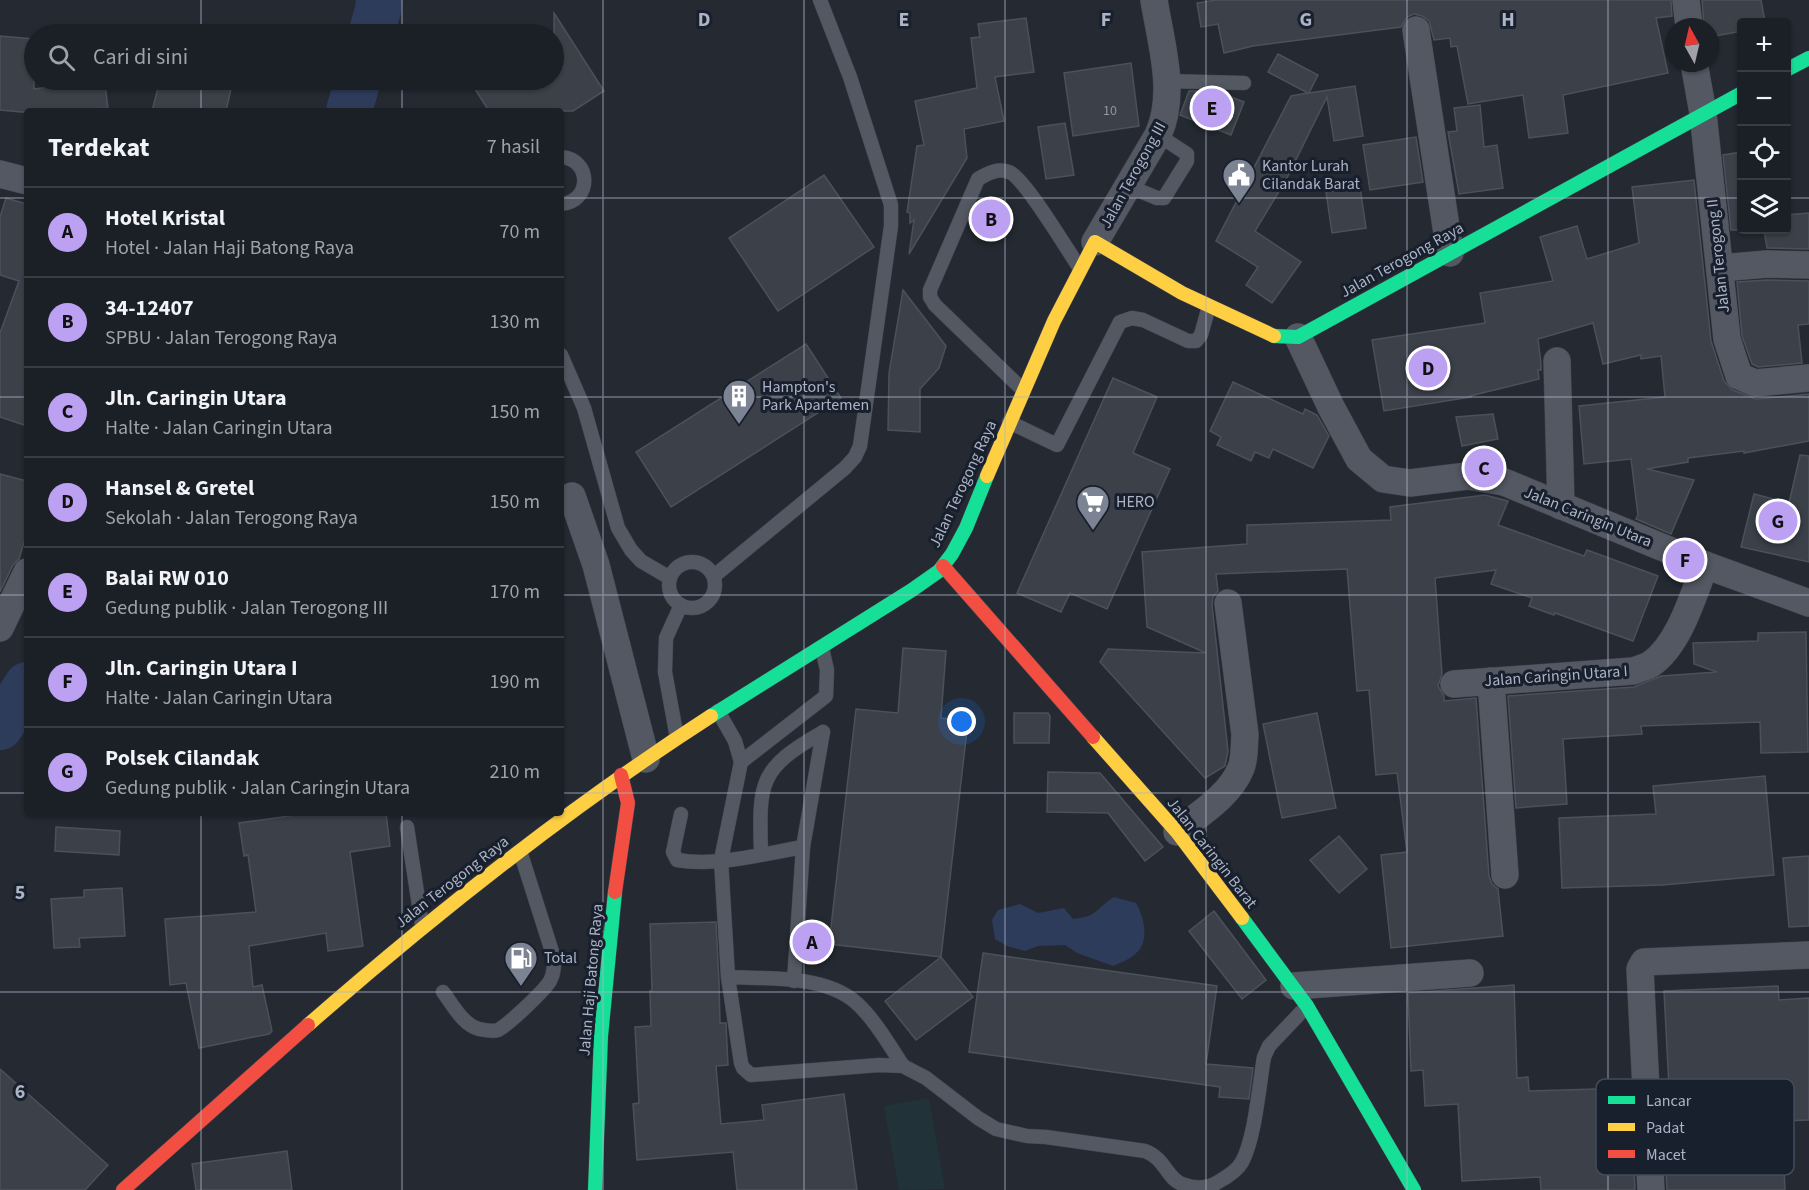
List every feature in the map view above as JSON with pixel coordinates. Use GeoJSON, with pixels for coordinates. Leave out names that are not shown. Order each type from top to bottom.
{"type":"FeatureCollection","features":[{"type":"Feature","properties":{"kind":"street","name":"Jalan Terogong III"},"geometry":{"type":"LineString","coordinates":[[1095,242],[1158,135],[1167,107],[1167,81],[1154,0]]}},
{"type":"Feature","properties":{"kind":"street"},"geometry":{"type":"LineString","coordinates":[[1686,0],[1688,18]]}},
{"type":"Feature","properties":{"kind":"street"},"geometry":{"type":"LineString","coordinates":[[1416,30],[1450,253]]}},
{"type":"Feature","properties":{"kind":"street"},"geometry":{"type":"LineString","coordinates":[[1791,67],[1809,58]]}},
{"type":"Feature","properties":{"kind":"street","name":"Jalan Terogong II"},"geometry":{"type":"LineString","coordinates":[[1696,72],[1703,113],[1727,339],[1739,376],[1755,383],[1809,378]]}},
{"type":"Feature","properties":{"kind":"street","name":"Jalan Terogong Raya"},"geometry":{"type":"LineString","coordinates":[[1298,337],[1737,96]]}},
{"type":"Feature","properties":{"kind":"street"},"geometry":{"type":"LineString","coordinates":[[0,174],[24,180]]}},
{"type":"Feature","properties":{"kind":"street"},"geometry":{"type":"LineString","coordinates":[[1095,242],[1182,293],[1271,336],[1298,337]]}},
{"type":"Feature","properties":{"kind":"street","name":"Jalan Terogong Raya"},"geometry":{"type":"LineString","coordinates":[[123,1190],[422,925],[520,849],[676,738],[822,648],[943,566],[964,528],[1023,390],[1079,268],[1095,242]]}},
{"type":"Feature","properties":{"kind":"street"},"geometry":{"type":"LineString","coordinates":[[1720,268],[1767,264],[1809,265]]}},
{"type":"Feature","properties":{"kind":"street","name":"Jalan Caringin Utara"},"geometry":{"type":"LineString","coordinates":[[1298,337],[1359,459],[1383,479],[1410,483],[1467,476],[1504,482],[1705,566],[1809,603]]}},
{"type":"Feature","properties":{"kind":"street"},"geometry":{"type":"LineString","coordinates":[[1557,361],[1561,506]]}},
{"type":"Feature","properties":{"kind":"street"},"geometry":{"type":"LineString","coordinates":[[572,496],[596,565],[646,759]]}},
{"type":"Feature","properties":{"kind":"street","name":"Jalan Caringin Barat"},"geometry":{"type":"LineString","coordinates":[[943,566],[1177,832],[1300,996],[1414,1190]]}},
{"type":"Feature","properties":{"kind":"street","name":"Jalan Caringin Utara I"},"geometry":{"type":"LineString","coordinates":[[1454,684],[1634,671],[1646,666],[1668,648],[1705,566]]}},
{"type":"Feature","properties":{"kind":"street"},"geometry":{"type":"LineString","coordinates":[[0,628],[24,578]]}},
{"type":"Feature","properties":{"kind":"street"},"geometry":{"type":"LineString","coordinates":[[1177,832],[1228,790],[1241,769],[1244,757],[1245,735],[1228,603]]}},
{"type":"Feature","properties":{"kind":"street"},"geometry":{"type":"LineString","coordinates":[[1491,681],[1505,875]]}},
{"type":"Feature","properties":{"kind":"street","name":"Jalan Haji Batong Raya"},"geometry":{"type":"LineString","coordinates":[[595,1190],[600,1036],[615,893],[628,803],[621,776]]}},
{"type":"Feature","properties":{"kind":"street"},"geometry":{"type":"LineString","coordinates":[[1645,1079],[1640,969],[1644,962],[1809,956]]}},
{"type":"Feature","properties":{"kind":"street"},"geometry":{"type":"LineString","coordinates":[[1300,996],[1470,972]]}},
{"type":"Feature","properties":{"kind":"street"},"geometry":{"type":"LineString","coordinates":[[1650,1175],[1651,1190]]}},
{"type":"Feature","properties":{"kind":"lane"},"geometry":{"type":"LineString","coordinates":[[714,576],[845,468],[855,457],[860,446],[891,226],[891,205],[850,77],[820,0]]}},
{"type":"Feature","properties":{"kind":"lane"},"geometry":{"type":"LineString","coordinates":[[1167,81],[1244,83]]}},
{"type":"Feature","properties":{"kind":"lane"},"geometry":{"type":"LineString","coordinates":[[1128,186],[1157,198],[1164,198],[1188,161],[1187,154],[1158,135]]}},
{"type":"Feature","properties":{"kind":"lane"},"geometry":{"type":"LineString","coordinates":[[564,158],[579,164],[585,177],[585,185],[578,198],[564,203]]}},
{"type":"Feature","properties":{"kind":"lane"},"geometry":{"type":"LineString","coordinates":[[1023,390],[935,305],[930,297],[930,290],[978,179],[988,172],[1001,170],[1012,172],[1024,185],[1079,268]]}},
{"type":"Feature","properties":{"kind":"lane"},"geometry":{"type":"LineString","coordinates":[[1010,422],[1057,445],[1120,322],[1132,318],[1143,320],[1188,341],[1196,341],[1209,306]]}},
{"type":"Feature","properties":{"kind":"lane"},"geometry":{"type":"LineString","coordinates":[[564,362],[584,408],[618,528],[631,550],[642,561],[670,578]]}},
{"type":"Feature","properties":{"kind":"lane"},"geometry":{"type":"LineString","coordinates":[[687,562],[703,564],[714,576],[714,592],[711,599],[697,607],[681,605],[671,593],[670,578],[680,565],[687,562]]}},
{"type":"Feature","properties":{"kind":"lane"},"geometry":{"type":"LineString","coordinates":[[676,738],[664,672],[666,638],[681,605]]}},
{"type":"Feature","properties":{"kind":"lane"},"geometry":{"type":"LineString","coordinates":[[741,762],[826,696],[827,670],[822,648]]}},
{"type":"Feature","properties":{"kind":"lane"},"geometry":{"type":"LineString","coordinates":[[718,711],[735,741],[741,762],[721,860],[728,977],[741,1063],[751,1075],[879,1065],[903,1066],[926,1078],[996,1129],[1027,1136],[1137,1149],[1156,1155],[1175,1180],[1202,1188],[1211,1187],[1242,1163],[1250,1138],[1266,1052],[1281,1031],[1300,996]]}},
{"type":"Feature","properties":{"kind":"lane"},"geometry":{"type":"LineString","coordinates":[[761,854],[762,794],[767,776],[776,763],[796,747],[823,732],[803,848],[794,981]]}},
{"type":"Feature","properties":{"kind":"lane"},"geometry":{"type":"LineString","coordinates":[[681,814],[673,852],[676,860],[690,862],[721,860],[803,848]]}},
{"type":"Feature","properties":{"kind":"lane"},"geometry":{"type":"LineString","coordinates":[[407,827],[422,925]]}},
{"type":"Feature","properties":{"kind":"lane"},"geometry":{"type":"LineString","coordinates":[[443,993],[464,1019],[474,1027],[498,1030],[549,982],[554,967],[554,958],[520,849]]}},
{"type":"Feature","properties":{"kind":"lane"},"geometry":{"type":"LineString","coordinates":[[728,977],[794,981],[826,987],[853,1000],[878,1028],[903,1066]]}},
{"type":"Feature","properties":{"kind":"shaded area"},"geometry":{"type":"Polygon","coordinates":[[[929,1098],[945,1189],[899,1190],[884,1106],[929,1098]]]}},
{"type":"Feature","properties":{"kind":"water"},"geometry":{"type":"Polygon","coordinates":[[[1114,897],[1136,903],[1143,922],[1144,937],[1143,944],[1134,955],[1113,966],[1077,953],[1065,945],[1038,946],[1025,951],[1007,946],[995,939],[992,920],[998,910],[1020,904],[1038,913],[1064,908],[1073,919],[1092,914],[1114,897]]]}},
{"type":"Feature","properties":{"kind":"building"},"geometry":{"type":"Polygon","coordinates":[[[1216,0],[1671,0],[1672,16],[1656,18],[1665,59],[1665,72],[1668,73],[1563,95],[1568,133],[1529,138],[1523,95],[1468,104],[1457,46],[1451,47],[1450,38],[1434,40],[1429,21],[1422,16],[1414,14],[1407,17],[1401,27],[1253,46],[1224,53],[1218,24],[1201,27],[1197,3],[1216,0]]]}},
{"type":"Feature","properties":{"kind":"building"},"geometry":{"type":"Polygon","coordinates":[[[1702,0],[1761,0],[1764,18],[1737,18],[1737,32],[1719,35],[1719,18],[1703,18],[1702,0]]]}},
{"type":"Feature","properties":{"kind":"building"},"geometry":{"type":"Polygon","coordinates":[[[554,13],[561,24],[554,24],[554,13]]]}},
{"type":"Feature","properties":{"kind":"building"},"geometry":{"type":"Polygon","coordinates":[[[1026,18],[1034,72],[995,77],[1004,121],[964,129],[967,158],[909,254],[914,220],[910,223],[910,213],[907,212],[917,146],[924,145],[915,101],[977,88],[971,38],[980,37],[978,24],[1026,18]]]}},
{"type":"Feature","properties":{"kind":"building"},"geometry":{"type":"Polygon","coordinates":[[[564,29],[604,91],[573,111],[564,111],[564,108],[487,108],[475,90],[564,90],[564,29]]]}},
{"type":"Feature","properties":{"kind":"building"},"geometry":{"type":"Polygon","coordinates":[[[0,36],[24,38],[24,90],[106,90],[108,108],[24,108],[24,112],[0,110],[0,36]]]}},
{"type":"Feature","properties":{"kind":"building"},"geometry":{"type":"Polygon","coordinates":[[[1278,54],[1318,75],[1309,93],[1355,86],[1363,136],[1334,141],[1327,97],[1286,180],[1255,231],[1301,262],[1272,303],[1246,285],[1258,267],[1216,241],[1291,96],[1308,93],[1268,72],[1278,54]]]}},
{"type":"Feature","properties":{"kind":"building"},"geometry":{"type":"Polygon","coordinates":[[[1131,63],[1139,126],[1073,136],[1064,73],[1131,63]]]}},
{"type":"Feature","properties":{"kind":"building"},"geometry":{"type":"Polygon","coordinates":[[[157,90],[231,90],[227,108],[153,108],[157,90]]]}},
{"type":"Feature","properties":{"kind":"building"},"geometry":{"type":"Polygon","coordinates":[[[1189,91],[1216,91],[1244,102],[1231,135],[1180,115],[1189,91]]]}},
{"type":"Feature","properties":{"kind":"building"},"geometry":{"type":"Polygon","coordinates":[[[1480,105],[1484,147],[1497,145],[1503,188],[1459,194],[1448,132],[1457,131],[1454,108],[1480,105]]]}},
{"type":"Feature","properties":{"kind":"building"},"geometry":{"type":"Polygon","coordinates":[[[1065,123],[1074,175],[1046,179],[1038,127],[1065,123]]]}},
{"type":"Feature","properties":{"kind":"building"},"geometry":{"type":"Polygon","coordinates":[[[1416,137],[1423,182],[1370,190],[1363,145],[1416,137]]]}},
{"type":"Feature","properties":{"kind":"building"},"geometry":{"type":"Polygon","coordinates":[[[1737,153],[1737,230],[1731,230],[1723,155],[1737,153]]]}},
{"type":"Feature","properties":{"kind":"building"},"geometry":{"type":"Polygon","coordinates":[[[824,175],[874,247],[778,311],[729,238],[824,175]]]}},
{"type":"Feature","properties":{"kind":"building"},"geometry":{"type":"Polygon","coordinates":[[[1694,180],[1711,341],[1724,381],[1733,390],[1756,399],[1809,394],[1809,441],[1744,453],[1744,451],[1688,458],[1688,462],[1647,469],[1694,480],[1671,534],[1636,519],[1638,515],[1631,459],[1584,464],[1579,406],[1665,397],[1661,356],[1641,359],[1641,355],[1603,364],[1593,323],[1538,339],[1541,364],[1541,370],[1538,370],[1539,379],[1471,397],[1384,411],[1372,340],[1485,323],[1480,293],[1553,281],[1540,237],[1577,226],[1587,259],[1639,243],[1632,187],[1694,180]]]}},
{"type":"Feature","properties":{"kind":"building"},"geometry":{"type":"Polygon","coordinates":[[[1360,187],[1366,228],[1332,233],[1326,192],[1360,187]]]}},
{"type":"Feature","properties":{"kind":"building"},"geometry":{"type":"Polygon","coordinates":[[[6,198],[24,203],[24,425],[0,417],[0,333],[19,281],[0,275],[0,217],[6,198]]]}},
{"type":"Feature","properties":{"kind":"building"},"geometry":{"type":"Polygon","coordinates":[[[1809,213],[1809,249],[1767,248],[1765,234],[1791,234],[1791,215],[1809,213]]]}},
{"type":"Feature","properties":{"kind":"building"},"geometry":{"type":"Polygon","coordinates":[[[1809,281],[1809,324],[1798,325],[1802,363],[1758,367],[1752,364],[1742,336],[1737,282],[1809,281]]]}},
{"type":"Feature","properties":{"kind":"building"},"geometry":{"type":"Polygon","coordinates":[[[903,290],[946,346],[939,368],[920,389],[920,432],[888,430],[889,373],[903,290]]]}},
{"type":"Feature","properties":{"kind":"building","name":"Hampton's Park Apartemen"},"geometry":{"type":"Polygon","coordinates":[[[806,344],[841,398],[671,507],[636,452],[806,344]]]}},
{"type":"Feature","properties":{"kind":"building","name":"HERO"},"geometry":{"type":"Polygon","coordinates":[[[1113,378],[1157,397],[1133,453],[1170,469],[1107,609],[1070,593],[1061,612],[1017,593],[1113,378]]]}},
{"type":"Feature","properties":{"kind":"building"},"geometry":{"type":"Polygon","coordinates":[[[1233,382],[1303,414],[1305,409],[1317,415],[1329,436],[1313,468],[1273,449],[1269,458],[1255,452],[1251,461],[1217,445],[1221,437],[1210,431],[1233,382]]]}},
{"type":"Feature","properties":{"kind":"building"},"geometry":{"type":"Polygon","coordinates":[[[1493,414],[1498,439],[1462,446],[1456,417],[1493,414]]]}},
{"type":"Feature","properties":{"kind":"building"},"geometry":{"type":"Polygon","coordinates":[[[1800,455],[1809,456],[1809,562],[1741,547],[1754,494],[1789,503],[1800,455]]]}},
{"type":"Feature","properties":{"kind":"building"},"geometry":{"type":"Polygon","coordinates":[[[0,474],[24,480],[24,542],[19,559],[13,565],[0,592],[0,474]]]}},
{"type":"Feature","properties":{"kind":"building"},"geometry":{"type":"Polygon","coordinates":[[[1485,495],[1508,501],[1498,525],[1584,556],[1587,550],[1658,576],[1633,641],[1529,606],[1532,598],[1491,584],[1496,570],[1435,578],[1442,674],[1438,686],[1444,696],[1444,701],[1476,698],[1489,876],[1492,884],[1498,889],[1503,936],[1391,948],[1381,855],[1407,852],[1397,773],[1376,775],[1369,690],[1357,691],[1347,569],[1216,574],[1218,591],[1213,597],[1212,605],[1228,751],[1225,766],[1205,778],[1100,662],[1108,649],[1206,653],[1147,627],[1142,552],[1247,544],[1247,525],[1391,520],[1390,507],[1485,495]]]}},
{"type":"Feature","properties":{"kind":"building"},"geometry":{"type":"Polygon","coordinates":[[[1806,632],[1808,752],[1761,753],[1760,722],[1641,726],[1642,734],[1563,739],[1567,804],[1516,808],[1508,696],[1634,687],[1661,676],[1717,672],[1694,664],[1693,643],[1758,641],[1758,633],[1806,632]]]}},
{"type":"Feature","properties":{"kind":"building"},"geometry":{"type":"Polygon","coordinates":[[[903,648],[946,651],[941,718],[968,721],[941,957],[829,944],[856,709],[898,713],[903,648]]]}},
{"type":"Feature","properties":{"kind":"building"},"geometry":{"type":"Polygon","coordinates":[[[1014,713],[1048,713],[1050,716],[1049,743],[1014,743],[1014,713]]]}},
{"type":"Feature","properties":{"kind":"building"},"geometry":{"type":"Polygon","coordinates":[[[1317,713],[1336,808],[1282,818],[1263,724],[1317,713]]]}},
{"type":"Feature","properties":{"kind":"building"},"geometry":{"type":"Polygon","coordinates":[[[1048,772],[1100,773],[1163,847],[1145,861],[1108,813],[1047,812],[1048,772]]]}},
{"type":"Feature","properties":{"kind":"building"},"geometry":{"type":"Polygon","coordinates":[[[1765,776],[1774,875],[1663,885],[1562,888],[1559,818],[1656,814],[1653,786],[1765,776]]]}},
{"type":"Feature","properties":{"kind":"building"},"geometry":{"type":"Polygon","coordinates":[[[289,816],[386,816],[390,846],[350,852],[363,946],[328,951],[326,933],[249,946],[253,987],[262,985],[272,1031],[269,1034],[199,1048],[186,983],[170,985],[165,919],[256,912],[248,855],[244,856],[239,823],[289,816]]]}},
{"type":"Feature","properties":{"kind":"building"},"geometry":{"type":"Polygon","coordinates":[[[56,827],[120,831],[119,855],[55,851],[56,827]]]}},
{"type":"Feature","properties":{"kind":"building"},"geometry":{"type":"Polygon","coordinates":[[[1339,836],[1367,869],[1339,893],[1310,860],[1339,836]]]}},
{"type":"Feature","properties":{"kind":"building"},"geometry":{"type":"Polygon","coordinates":[[[1809,856],[1809,926],[1789,927],[1783,858],[1809,856]]]}},
{"type":"Feature","properties":{"kind":"building"},"geometry":{"type":"Polygon","coordinates":[[[122,888],[125,936],[79,938],[80,947],[54,948],[51,899],[84,897],[84,890],[122,888]]]}},
{"type":"Feature","properties":{"kind":"building"},"geometry":{"type":"Polygon","coordinates":[[[1214,911],[1266,980],[1242,999],[1189,931],[1214,911]]]}},
{"type":"Feature","properties":{"kind":"building"},"geometry":{"type":"Polygon","coordinates":[[[716,922],[720,1023],[726,1023],[728,1065],[716,1066],[721,1124],[764,1120],[762,1105],[844,1094],[857,1190],[737,1190],[733,1152],[637,1160],[633,1104],[639,1103],[635,1027],[651,1026],[650,924],[716,922]]]}},
{"type":"Feature","properties":{"kind":"building"},"geometry":{"type":"Polygon","coordinates":[[[983,953],[1217,986],[1206,1064],[1253,1068],[1249,1099],[1219,1097],[1220,1087],[969,1052],[983,953]]]}},
{"type":"Feature","properties":{"kind":"building"},"geometry":{"type":"Polygon","coordinates":[[[941,957],[973,997],[916,1040],[885,1001],[941,957]]]}},
{"type":"Feature","properties":{"kind":"building"},"geometry":{"type":"Polygon","coordinates":[[[1514,985],[1517,1078],[1528,1077],[1529,1091],[1596,1089],[1596,1175],[1634,1175],[1635,1190],[1541,1190],[1540,1177],[1462,1181],[1458,1104],[1425,1106],[1423,1070],[1411,1071],[1408,993],[1514,985]]]}},
{"type":"Feature","properties":{"kind":"building"},"geometry":{"type":"Polygon","coordinates":[[[1778,986],[1779,1000],[1809,998],[1809,1120],[1794,1121],[1794,1079],[1669,1079],[1664,991],[1778,986]]]}},
{"type":"Feature","properties":{"kind":"building"},"geometry":{"type":"Polygon","coordinates":[[[0,1069],[108,1165],[85,1190],[0,1190],[0,1069]]]}},
{"type":"Feature","properties":{"kind":"building"},"geometry":{"type":"Polygon","coordinates":[[[287,1151],[292,1190],[196,1190],[192,1164],[287,1151]]]}},
{"type":"Feature","properties":{"kind":"building"},"geometry":{"type":"Polygon","coordinates":[[[1666,1175],[1784,1175],[1785,1190],[1667,1190],[1666,1175]]]}},
{"type":"Feature","properties":{"kind":"waterway"},"geometry":{"type":"LineString","coordinates":[[374,24],[379,0]]}},
{"type":"Feature","properties":{"kind":"waterway"},"geometry":{"type":"LineString","coordinates":[[350,108],[355,90]]}},
{"type":"Feature","properties":{"kind":"waterway"},"geometry":{"type":"LineString","coordinates":[[0,727],[24,690]]}},
{"type":"Feature","properties":{"kind":"traffic: fast"},"geometry":{"type":"LineString","coordinates":[[1791,67],[1809,58]]}},
{"type":"Feature","properties":{"kind":"traffic: fast"},"geometry":{"type":"LineString","coordinates":[[1274,336],[1298,337],[1737,96]]}},
{"type":"Feature","properties":{"kind":"traffic: fast"},"geometry":{"type":"LineString","coordinates":[[711,716],[939,571],[952,554],[966,528],[987,476]]}},
{"type":"Feature","properties":{"kind":"traffic: fast"},"geometry":{"type":"LineString","coordinates":[[595,1190],[601,1036],[615,892]]}},
{"type":"Feature","properties":{"kind":"traffic: fast"},"geometry":{"type":"LineString","coordinates":[[1242,918],[1307,1006],[1414,1190]]}},
{"type":"Feature","properties":{"kind":"traffic: slow"},"geometry":{"type":"LineString","coordinates":[[987,476],[1054,321],[1095,242],[1182,293],[1274,336]]}},
{"type":"Feature","properties":{"kind":"traffic: slow"},"geometry":{"type":"LineString","coordinates":[[308,1025],[405,942],[504,863],[606,787],[711,716]]}},
{"type":"Feature","properties":{"kind":"traffic: slow"},"geometry":{"type":"LineString","coordinates":[[1093,737],[1177,832],[1242,918]]}},
{"type":"Feature","properties":{"kind":"traffic: jam"},"geometry":{"type":"LineString","coordinates":[[943,566],[1093,737]]}},
{"type":"Feature","properties":{"kind":"traffic: jam"},"geometry":{"type":"LineString","coordinates":[[615,892],[628,803],[621,775]]}},
{"type":"Feature","properties":{"kind":"traffic: jam"},"geometry":{"type":"LineString","coordinates":[[123,1190],[308,1025]]}},
{"type":"Feature","properties":{"kind":"place","name":"Balai RW 010"},"geometry":{"type":"Point","coordinates":[1212,108]}},
{"type":"Feature","properties":{"kind":"place","name":"Kantor Lurah Cilandak Barat"},"geometry":{"type":"Point","coordinates":[1239,204]}},
{"type":"Feature","properties":{"kind":"place","name":"34-12407"},"geometry":{"type":"Point","coordinates":[991,219]}},
{"type":"Feature","properties":{"kind":"place","name":"Hansel & Gretel"},"geometry":{"type":"Point","coordinates":[1428,368]}},
{"type":"Feature","properties":{"kind":"place","name":"Hampton's Park Apartemen"},"geometry":{"type":"Point","coordinates":[739,425]}},
{"type":"Feature","properties":{"kind":"place","name":"Jln. Caringin Utara"},"geometry":{"type":"Point","coordinates":[1484,468]}},
{"type":"Feature","properties":{"kind":"place","name":"Polsek Cilandak"},"geometry":{"type":"Point","coordinates":[1778,521]}},
{"type":"Feature","properties":{"kind":"place","name":"HERO"},"geometry":{"type":"Point","coordinates":[1093,531]}},
{"type":"Feature","properties":{"kind":"place","name":"Jln. Caringin Utara I"},"geometry":{"type":"Point","coordinates":[1685,560]}},
{"type":"Feature","properties":{"kind":"place","name":"Hotel Kristal"},"geometry":{"type":"Point","coordinates":[812,942]}},
{"type":"Feature","properties":{"kind":"place","name":"Total"},"geometry":{"type":"Point","coordinates":[521,987]}}]}
